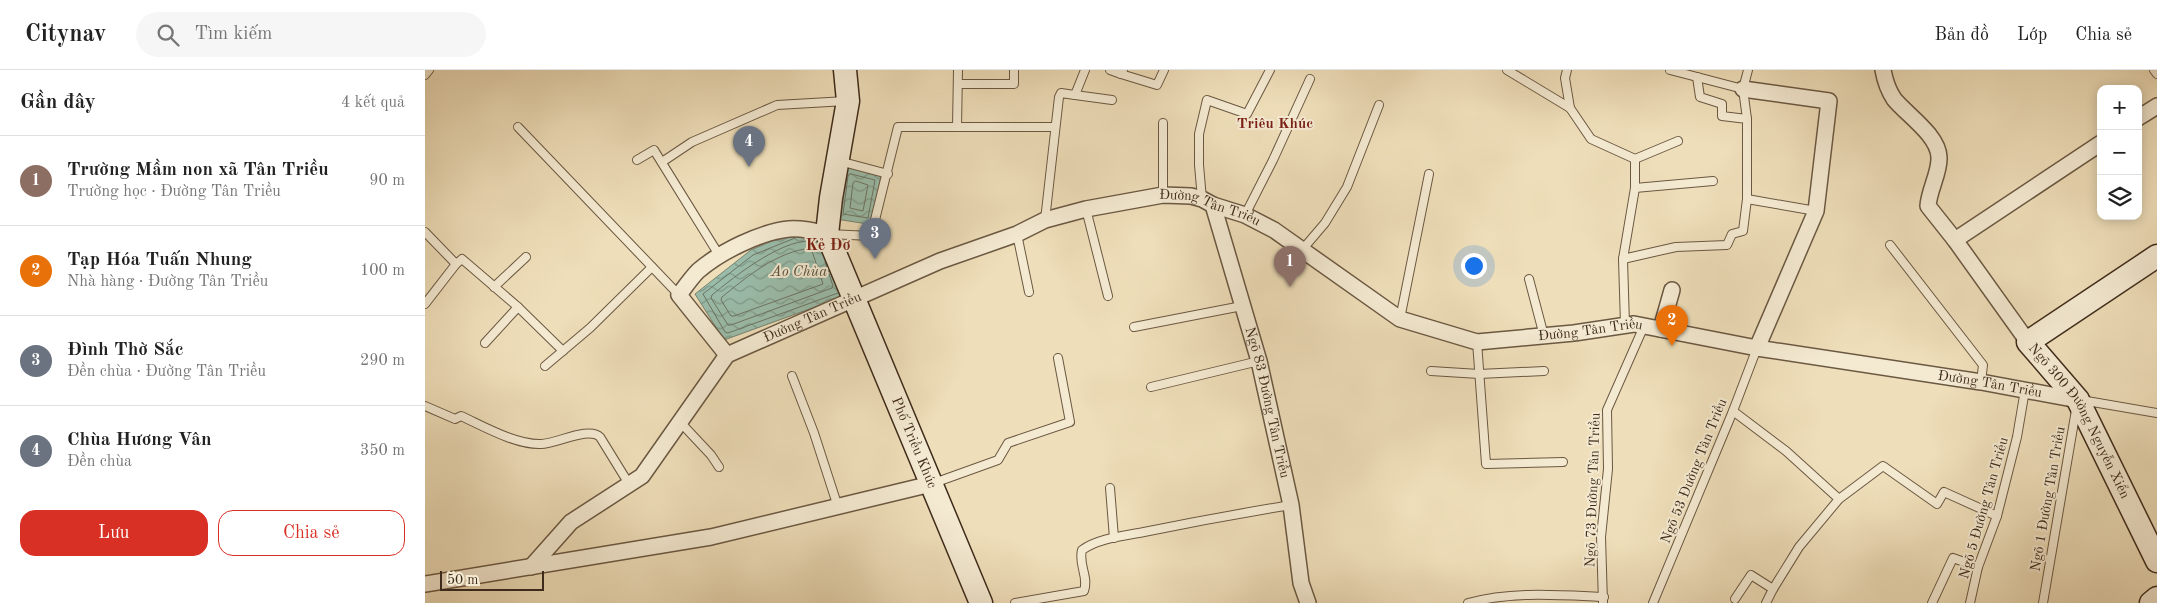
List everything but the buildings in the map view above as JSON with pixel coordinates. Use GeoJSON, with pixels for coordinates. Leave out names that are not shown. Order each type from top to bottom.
{"type":"FeatureCollection","features":[{"type":"Feature","properties":{"kind":"street","name":"Phố Triều Khúc"},"geometry":{"type":"LineString","coordinates":[[531,567],[711,537],[931,484],[827,234],[831,198],[848,101],[845,70]]}},
{"type":"Feature","properties":{"kind":"street"},"geometry":{"type":"LineString","coordinates":[[1883,70],[1886,85],[1895,99],[1919,124],[1937,148],[1939,157],[1936,173],[1929,192],[1928,206],[1955,240],[2027,342]]}},
{"type":"Feature","properties":{"kind":"street"},"geometry":{"type":"LineString","coordinates":[[1743,89],[1829,101],[1816,211],[1757,348]]}},
{"type":"Feature","properties":{"kind":"street"},"geometry":{"type":"LineString","coordinates":[[2142,115],[2157,106]]}},
{"type":"Feature","properties":{"kind":"street"},"geometry":{"type":"LineString","coordinates":[[1955,240],[2097,146]]}},
{"type":"Feature","properties":{"kind":"street","name":"Đường Tân Triều"},"geometry":{"type":"LineString","coordinates":[[727,355],[940,261],[1017,234],[1045,220],[1086,208],[1163,196],[1191,196],[1245,214],[1274,230],[1400,319],[1477,342],[1544,336],[1634,324],[1757,348],[1981,382],[2078,400]]}},
{"type":"Feature","properties":{"kind":"street","name":"Ngõ 83 Đường Tân Triều"},"geometry":{"type":"LineString","coordinates":[[1208,202],[1259,361],[1291,506],[1301,583],[1308,603]]}},
{"type":"Feature","properties":{"kind":"street"},"geometry":{"type":"LineString","coordinates":[[425,584],[531,567],[571,522],[642,476],[727,355],[679,295],[697,272],[719,255],[749,241],[789,229],[827,234]]}},
{"type":"Feature","properties":{"kind":"street","name":"Ngõ 300 Đường Nguyễn Xiển"},"geometry":{"type":"LineString","coordinates":[[2157,256],[2027,342],[2078,400],[2157,561]]}},
{"type":"Feature","properties":{"kind":"street"},"geometry":{"type":"LineString","coordinates":[[1661,330],[1672,290]]}},
{"type":"Feature","properties":{"kind":"street"},"geometry":{"type":"LineString","coordinates":[[931,484],[981,603]]}},
{"type":"Feature","properties":{"kind":"street"},"geometry":{"type":"LineString","coordinates":[[2151,603],[2157,598]]}},
{"type":"Feature","properties":{"kind":"lane"},"geometry":{"type":"LineString","coordinates":[[425,75],[429,70]]}},
{"type":"Feature","properties":{"kind":"lane"},"geometry":{"type":"LineString","coordinates":[[957,127],[958,70]]}},
{"type":"Feature","properties":{"kind":"lane"},"geometry":{"type":"LineString","coordinates":[[958,84],[1014,84],[1014,70]]}},
{"type":"Feature","properties":{"kind":"lane"},"geometry":{"type":"LineString","coordinates":[[1075,95],[1085,70]]}},
{"type":"Feature","properties":{"kind":"lane"},"geometry":{"type":"LineString","coordinates":[[1110,70],[1122,72],[1157,85],[1164,70]]}},
{"type":"Feature","properties":{"kind":"lane"},"geometry":{"type":"LineString","coordinates":[[1208,202],[1199,165],[1199,134],[1207,100],[1247,114],[1270,70]]}},
{"type":"Feature","properties":{"kind":"lane"},"geometry":{"type":"LineString","coordinates":[[1507,70],[1570,108]]}},
{"type":"Feature","properties":{"kind":"lane"},"geometry":{"type":"LineString","coordinates":[[1567,70],[1565,78],[1570,108],[1591,139],[1635,158],[1678,141]]}},
{"type":"Feature","properties":{"kind":"lane"},"geometry":{"type":"LineString","coordinates":[[1670,70],[1743,89]]}},
{"type":"Feature","properties":{"kind":"lane"},"geometry":{"type":"LineString","coordinates":[[1623,259],[1676,247],[1727,246],[1732,234],[1743,231],[1747,199],[1747,119],[1743,89],[1748,70]]}},
{"type":"Feature","properties":{"kind":"lane"},"geometry":{"type":"LineString","coordinates":[[2155,70],[2157,74]]}},
{"type":"Feature","properties":{"kind":"lane"},"geometry":{"type":"LineString","coordinates":[[1697,77],[1701,97],[1722,104],[1722,116],[1747,119]]}},
{"type":"Feature","properties":{"kind":"lane"},"geometry":{"type":"LineString","coordinates":[[1245,214],[1273,160],[1310,79]]}},
{"type":"Feature","properties":{"kind":"lane"},"geometry":{"type":"LineString","coordinates":[[1045,220],[1058,100],[1061,93],[1112,100]]}},
{"type":"Feature","properties":{"kind":"lane"},"geometry":{"type":"LineString","coordinates":[[662,162],[693,142],[777,105],[848,101]]}},
{"type":"Feature","properties":{"kind":"lane"},"geometry":{"type":"LineString","coordinates":[[1302,250],[1325,224],[1347,187],[1379,105]]}},
{"type":"Feature","properties":{"kind":"lane"},"geometry":{"type":"LineString","coordinates":[[1163,122],[1163,196]]}},
{"type":"Feature","properties":{"kind":"lane"},"geometry":{"type":"LineString","coordinates":[[518,127],[582,196],[679,295]]}},
{"type":"Feature","properties":{"kind":"lane"},"geometry":{"type":"LineString","coordinates":[[827,234],[871,236],[899,127],[1055,127]]}},
{"type":"Feature","properties":{"kind":"lane"},"geometry":{"type":"LineString","coordinates":[[637,160],[654,150],[719,255]]}},
{"type":"Feature","properties":{"kind":"lane"},"geometry":{"type":"LineString","coordinates":[[1625,325],[1623,259],[1635,188],[1635,158]]}},
{"type":"Feature","properties":{"kind":"lane"},"geometry":{"type":"LineString","coordinates":[[838,161],[888,174]]}},
{"type":"Feature","properties":{"kind":"lane"},"geometry":{"type":"LineString","coordinates":[[1400,319],[1429,174]]}},
{"type":"Feature","properties":{"kind":"lane"},"geometry":{"type":"LineString","coordinates":[[1635,188],[1713,181]]}},
{"type":"Feature","properties":{"kind":"lane"},"geometry":{"type":"LineString","coordinates":[[1747,199],[1816,211]]}},
{"type":"Feature","properties":{"kind":"lane"},"geometry":{"type":"LineString","coordinates":[[1086,208],[1108,296]]}},
{"type":"Feature","properties":{"kind":"lane"},"geometry":{"type":"LineString","coordinates":[[425,232],[456,264]]}},
{"type":"Feature","properties":{"kind":"lane"},"geometry":{"type":"LineString","coordinates":[[1017,234],[1029,292]]}},
{"type":"Feature","properties":{"kind":"lane"},"geometry":{"type":"LineString","coordinates":[[1890,245],[1983,366],[1981,382]]}},
{"type":"Feature","properties":{"kind":"lane"},"geometry":{"type":"LineString","coordinates":[[494,287],[526,257]]}},
{"type":"Feature","properties":{"kind":"lane"},"geometry":{"type":"LineString","coordinates":[[425,304],[462,259],[518,307],[563,351]]}},
{"type":"Feature","properties":{"kind":"lane"},"geometry":{"type":"LineString","coordinates":[[545,366],[590,328],[652,267]]}},
{"type":"Feature","properties":{"kind":"lane"},"geometry":{"type":"LineString","coordinates":[[1529,279],[1544,336]]}},
{"type":"Feature","properties":{"kind":"lane"},"geometry":{"type":"LineString","coordinates":[[1134,327],[1242,306]]}},
{"type":"Feature","properties":{"kind":"lane"},"geometry":{"type":"LineString","coordinates":[[485,342],[518,307]]}},
{"type":"Feature","properties":{"kind":"lane","name":"Ngõ 73 Đường Tân Triều"},"geometry":{"type":"LineString","coordinates":[[1603,600],[1601,537],[1608,469],[1607,410],[1644,326]]}},
{"type":"Feature","properties":{"kind":"lane"},"geometry":{"type":"LineString","coordinates":[[1477,342],[1486,464],[1563,462]]}},
{"type":"Feature","properties":{"kind":"lane","name":"Ngõ 53 Đường Tân Triều"},"geometry":{"type":"LineString","coordinates":[[1653,603],[1733,411],[1757,348]]}},
{"type":"Feature","properties":{"kind":"lane"},"geometry":{"type":"LineString","coordinates":[[931,484],[998,460],[1008,443],[1069,422],[1058,358]]}},
{"type":"Feature","properties":{"kind":"lane"},"geometry":{"type":"LineString","coordinates":[[1151,387],[1259,361]]}},
{"type":"Feature","properties":{"kind":"lane"},"geometry":{"type":"LineString","coordinates":[[1431,372],[1479,374],[1545,372]]}},
{"type":"Feature","properties":{"kind":"lane"},"geometry":{"type":"LineString","coordinates":[[792,376],[814,433],[838,507]]}},
{"type":"Feature","properties":{"kind":"lane","name":"Ngõ 5 Đường Tân Triều"},"geometry":{"type":"LineString","coordinates":[[1970,603],[1978,567],[1997,516],[2017,437],[2025,390]]}},
{"type":"Feature","properties":{"kind":"lane"},"geometry":{"type":"LineString","coordinates":[[2078,400],[2157,413]]}},
{"type":"Feature","properties":{"kind":"lane","name":"Ngõ 1 Đường Tân Triều"},"geometry":{"type":"LineString","coordinates":[[2043,603],[2078,400]]}},
{"type":"Feature","properties":{"kind":"lane"},"geometry":{"type":"LineString","coordinates":[[425,406],[455,419],[461,416],[527,444],[542,444],[585,433],[595,433],[601,437],[629,484]]}},
{"type":"Feature","properties":{"kind":"lane"},"geometry":{"type":"LineString","coordinates":[[1733,411],[1786,451],[1839,500]]}},
{"type":"Feature","properties":{"kind":"lane"},"geometry":{"type":"LineString","coordinates":[[681,423],[706,449],[719,467]]}},
{"type":"Feature","properties":{"kind":"lane"},"geometry":{"type":"LineString","coordinates":[[1766,603],[1799,547],[1839,500],[1883,466],[1937,504],[1944,492],[1997,516]]}},
{"type":"Feature","properties":{"kind":"lane"},"geometry":{"type":"LineString","coordinates":[[1110,488],[1114,538]]}},
{"type":"Feature","properties":{"kind":"lane"},"geometry":{"type":"LineString","coordinates":[[1015,603],[1084,592],[1086,577],[1080,562],[1082,550],[1087,546],[1114,538],[1202,520],[1291,506]]}},
{"type":"Feature","properties":{"kind":"lane"},"geometry":{"type":"LineString","coordinates":[[1931,603],[1953,558],[1978,567]]}},
{"type":"Feature","properties":{"kind":"lane"},"geometry":{"type":"LineString","coordinates":[[1735,599],[1751,575],[1773,589]]}},
{"type":"Feature","properties":{"kind":"lane"},"geometry":{"type":"LineString","coordinates":[[1468,603],[1507,596],[1537,594],[1603,600]]}},
{"type":"Feature","properties":{"kind":"water"},"geometry":{"type":"Polygon","coordinates":[[[844,167],[881,174],[874,225],[836,219],[844,167]]]}},
{"type":"Feature","properties":{"kind":"water","name":"Ao Chùa"},"geometry":{"type":"Polygon","coordinates":[[[813,229],[848,295],[724,340],[695,294],[751,250],[784,236],[813,229]]]}},
{"type":"Feature","properties":{"kind":"place","name":"Chùa Hương Vân"},"geometry":{"type":"Point","coordinates":[749,167]}},
{"type":"Feature","properties":{"kind":"place","name":"Đình Thờ Sắc"},"geometry":{"type":"Point","coordinates":[875,259]}},
{"type":"Feature","properties":{"kind":"place","name":"Trường Mầm non xã Tân Triều"},"geometry":{"type":"Point","coordinates":[1290,287]}},
{"type":"Feature","properties":{"kind":"place","name":"Tạp Hóa Tuấn Nhung"},"geometry":{"type":"Point","coordinates":[1672,346]}},
{"type":"Feature","properties":{"kind":"district","name":"Triêu Khúc"},"geometry":{"type":"Point","coordinates":[1275,124]}},
{"type":"Feature","properties":{"kind":"district","name":"Kẻ Đơ"},"geometry":{"type":"Point","coordinates":[828,246]}}]}
